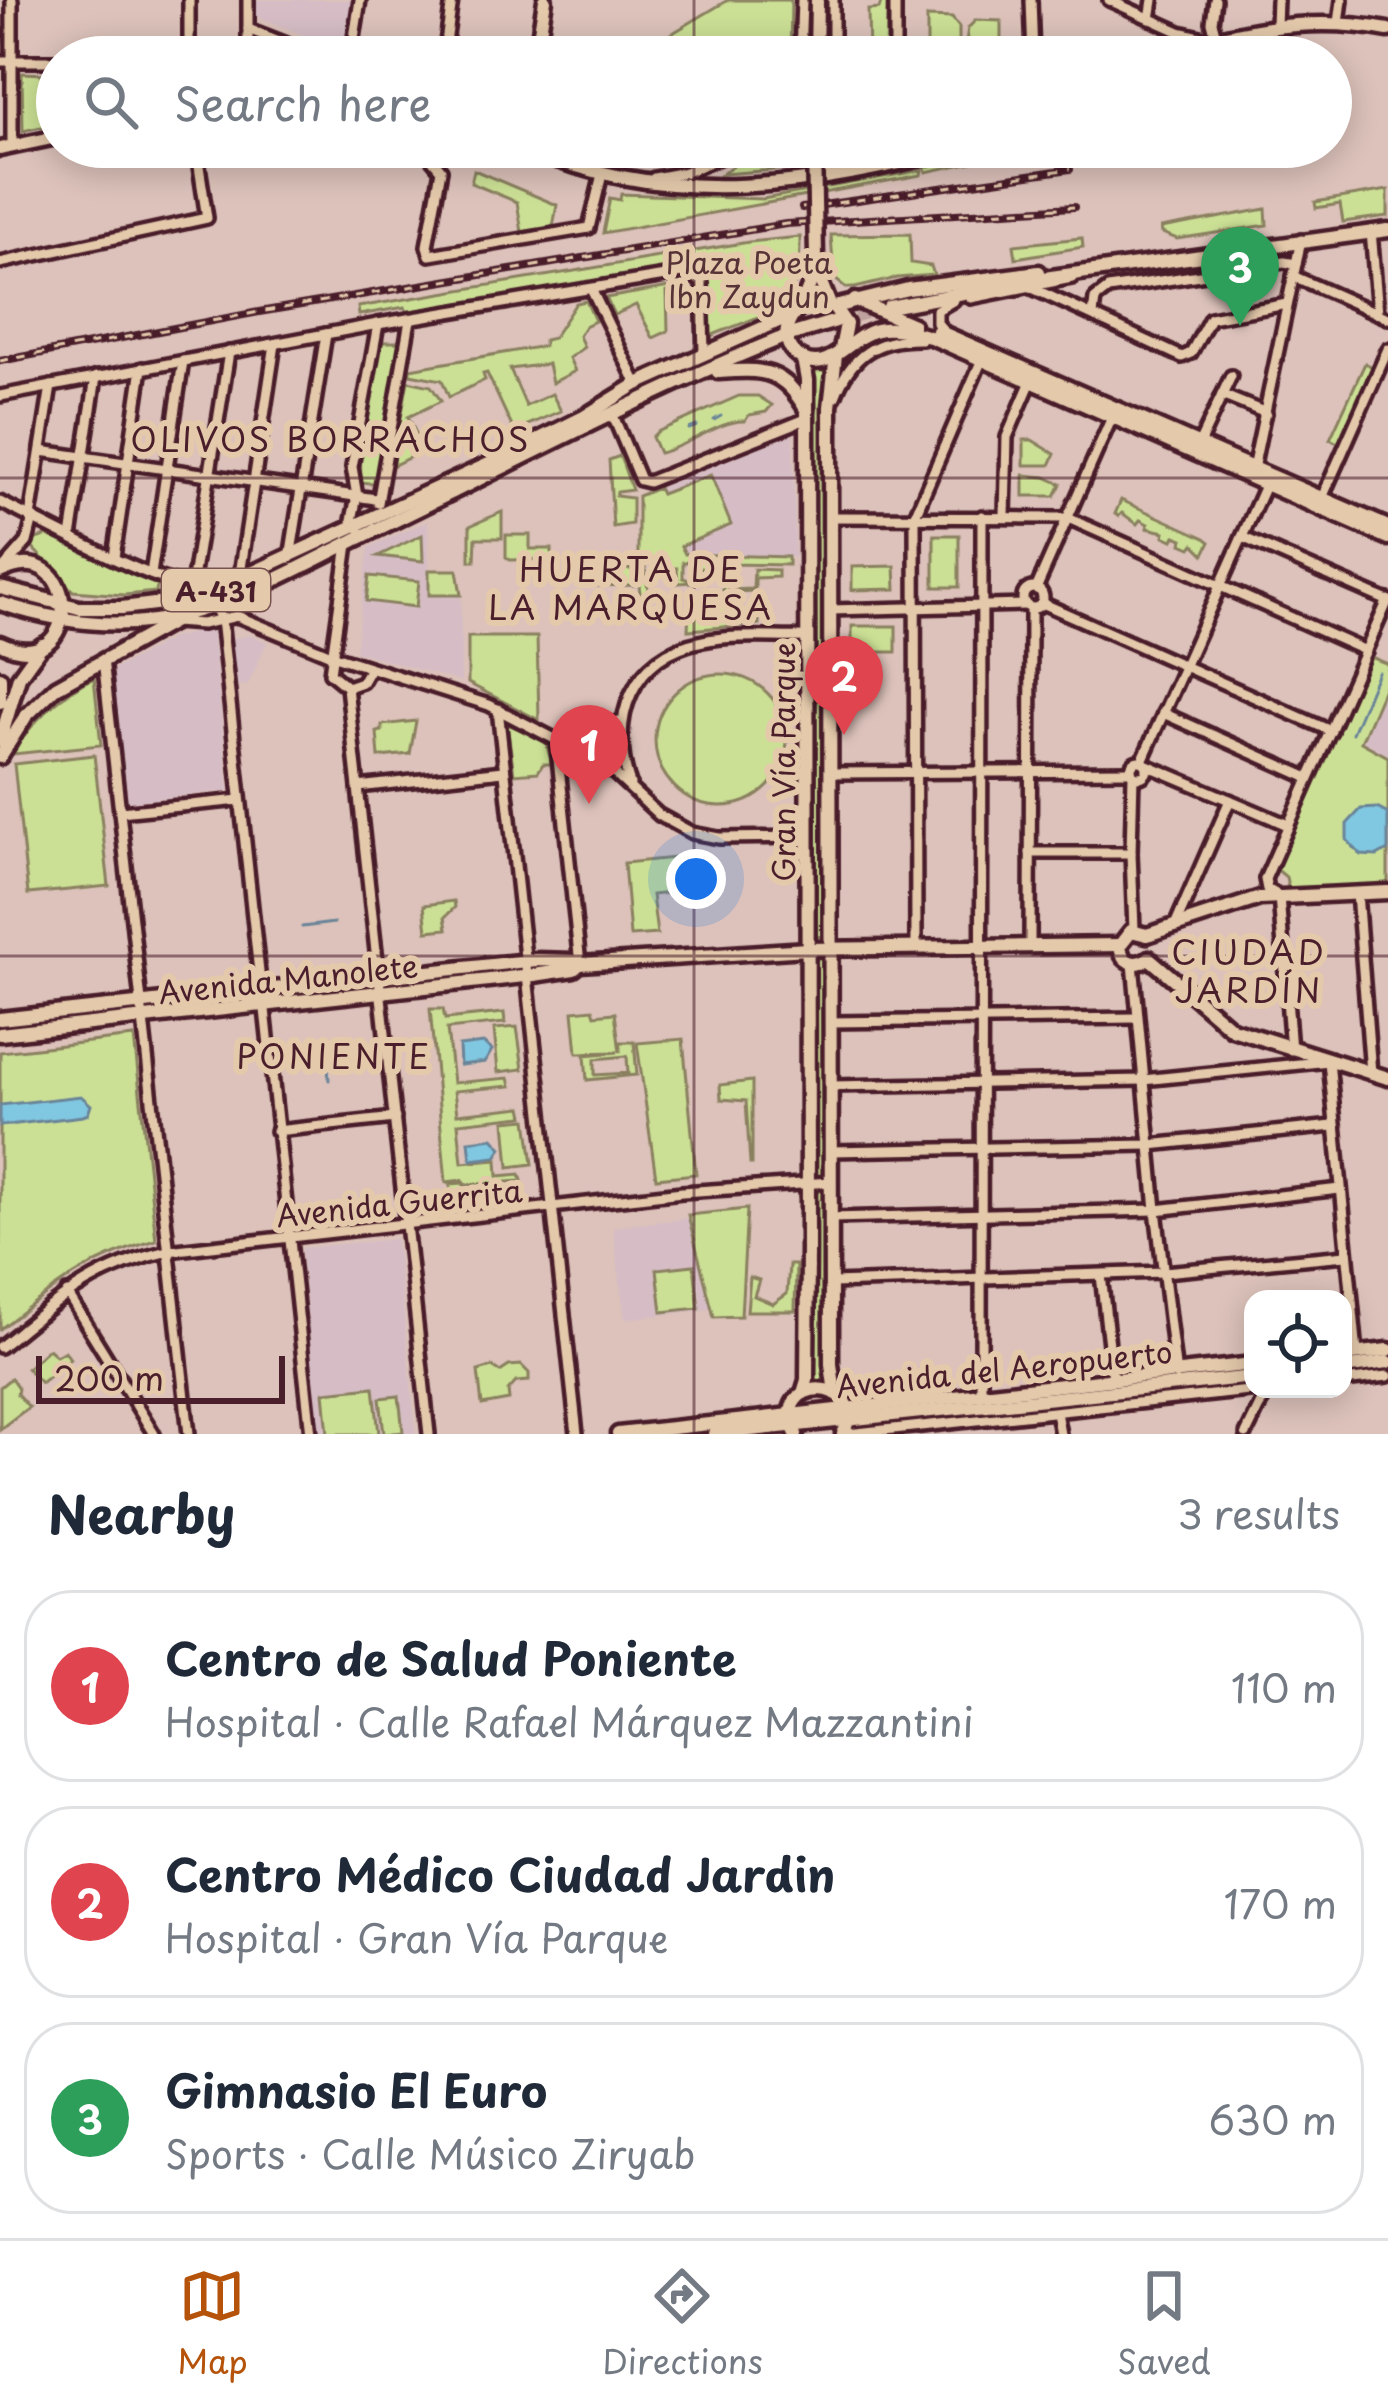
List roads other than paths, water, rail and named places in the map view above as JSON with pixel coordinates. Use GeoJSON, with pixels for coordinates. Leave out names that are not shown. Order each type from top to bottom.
{"type":"FeatureCollection","features":[{"type":"Feature","properties":{"kind":"main road"},"geometry":{"type":"LineString","coordinates":[[539,36],[545,0]]}},
{"type":"Feature","properties":{"kind":"main road"},"geometry":{"type":"LineString","coordinates":[[816,36],[817,1]]}},
{"type":"Feature","properties":{"kind":"main road"},"geometry":{"type":"LineString","coordinates":[[1222,36],[1276,25],[1339,23],[1388,30]]}},
{"type":"Feature","properties":{"kind":"main road"},"geometry":{"type":"LineString","coordinates":[[6,148],[36,142]]}},
{"type":"Feature","properties":{"kind":"main road"},"geometry":{"type":"LineString","coordinates":[[584,168],[640,182],[696,188],[770,185],[858,168]]}},
{"type":"Feature","properties":{"kind":"main road"},"geometry":{"type":"LineString","coordinates":[[814,168],[816,264],[833,312]]}},
{"type":"Feature","properties":{"kind":"main road"},"geometry":{"type":"LineString","coordinates":[[886,305],[1383,230]]}},
{"type":"Feature","properties":{"kind":"main road"},"geometry":{"type":"LineString","coordinates":[[799,356],[786,334],[816,264]]}},
{"type":"Feature","properties":{"kind":"main road"},"geometry":{"type":"LineString","coordinates":[[833,312],[855,301],[908,289],[1063,270],[1088,272]]}},
{"type":"Feature","properties":{"kind":"main road"},"geometry":{"type":"LineString","coordinates":[[855,301],[896,320],[940,332],[1384,527]]}},
{"type":"Feature","properties":{"kind":"main road"},"geometry":{"type":"LineString","coordinates":[[585,422],[637,384],[704,352],[790,325],[816,302],[846,324],[839,352]]}},
{"type":"Feature","properties":{"kind":"main road","name":"A-431"},"geometry":{"type":"LineString","coordinates":[[0,603],[153,628],[356,526],[676,382],[790,325],[833,312]]}},
{"type":"Feature","properties":{"kind":"main road"},"geometry":{"type":"LineString","coordinates":[[585,422],[614,418],[772,350],[823,362],[880,329],[940,332],[983,357],[1114,416],[1249,470]]}},
{"type":"Feature","properties":{"kind":"main road","name":"Gran Vía Parque"},"geometry":{"type":"LineString","coordinates":[[835,1393],[831,1380],[830,407],[839,352]]}},
{"type":"Feature","properties":{"kind":"main road","name":"Gran Vía Parque"},"geometry":{"type":"LineString","coordinates":[[799,356],[806,415],[808,837],[807,1380],[803,1394]]}},
{"type":"Feature","properties":{"kind":"main road"},"geometry":{"type":"LineString","coordinates":[[718,372],[770,372],[790,386],[806,415]]}},
{"type":"Feature","properties":{"kind":"main road","name":"A-431"},"geometry":{"type":"LineString","coordinates":[[0,588],[64,612],[210,598],[348,544],[585,422]]}},
{"type":"Feature","properties":{"kind":"main road"},"geometry":{"type":"LineString","coordinates":[[1268,479],[1384,527]]}},
{"type":"Feature","properties":{"kind":"main road"},"geometry":{"type":"LineString","coordinates":[[0,741],[19,677],[56,634],[64,612],[55,579],[39,568],[13,566],[1,571]]}},
{"type":"Feature","properties":{"kind":"main road"},"geometry":{"type":"LineString","coordinates":[[0,757],[26,716],[48,694],[153,628],[188,614]]}},
{"type":"Feature","properties":{"kind":"main road"},"geometry":{"type":"LineString","coordinates":[[0,643],[21,649],[44,644]]}},
{"type":"Feature","properties":{"kind":"main road"},"geometry":{"type":"LineString","coordinates":[[0,678],[0,702]]}},
{"type":"Feature","properties":{"kind":"main road"},"geometry":{"type":"LineString","coordinates":[[1149,958],[1133,963],[1124,958],[1120,945],[1124,935],[1252,900],[1388,892]]}},
{"type":"Feature","properties":{"kind":"main road"},"geometry":{"type":"LineString","coordinates":[[1141,932],[1153,946],[1149,958]]}},
{"type":"Feature","properties":{"kind":"main road"},"geometry":{"type":"LineString","coordinates":[[807,949],[1120,945]]}},
{"type":"Feature","properties":{"kind":"main road","name":"Avenida Manolete"},"geometry":{"type":"LineString","coordinates":[[0,1034],[142,1019],[379,977],[574,969],[580,964],[807,949]]}},
{"type":"Feature","properties":{"kind":"main road"},"geometry":{"type":"LineString","coordinates":[[1149,958],[1222,1024],[1247,1036],[1388,1078]]}},
{"type":"Feature","properties":{"kind":"main road","name":"Avenida Manolete"},"geometry":{"type":"LineString","coordinates":[[0,1019],[140,1003],[381,993],[525,968]]}},
{"type":"Feature","properties":{"kind":"main road"},"geometry":{"type":"LineString","coordinates":[[1352,1354],[1388,1350]]}},
{"type":"Feature","properties":{"kind":"main road"},"geometry":{"type":"LineString","coordinates":[[1352,1367],[1388,1362]]}},
{"type":"Feature","properties":{"kind":"main road","name":"Avenida del Aeropuerto"},"geometry":{"type":"LineString","coordinates":[[618,1434],[846,1424],[1244,1366]]}},
{"type":"Feature","properties":{"kind":"main road","name":"Avenida del Aeropuerto"},"geometry":{"type":"LineString","coordinates":[[846,1424],[981,1396],[1112,1380],[1244,1377]]}},
{"type":"Feature","properties":{"kind":"main road"},"geometry":{"type":"LineString","coordinates":[[793,1425],[803,1394],[820,1388],[835,1393],[846,1424]]}},
{"type":"Feature","properties":{"kind":"main road","name":"Avenida del Aeropuerto"},"geometry":{"type":"LineString","coordinates":[[714,1434],[793,1425]]}},
{"type":"Feature","properties":{"kind":"street"},"geometry":{"type":"LineString","coordinates":[[6,148],[12,0]]}},
{"type":"Feature","properties":{"kind":"street"},"geometry":{"type":"LineString","coordinates":[[189,0],[189,36]]}},
{"type":"Feature","properties":{"kind":"street"},"geometry":{"type":"LineString","coordinates":[[248,0],[248,36]]}},
{"type":"Feature","properties":{"kind":"street"},"geometry":{"type":"LineString","coordinates":[[354,36],[360,0]]}},
{"type":"Feature","properties":{"kind":"street"},"geometry":{"type":"LineString","coordinates":[[447,36],[452,0]]}},
{"type":"Feature","properties":{"kind":"street"},"geometry":{"type":"LineString","coordinates":[[895,0],[895,36]]}},
{"type":"Feature","properties":{"kind":"street"},"geometry":{"type":"LineString","coordinates":[[1031,0],[1032,36]]}},
{"type":"Feature","properties":{"kind":"street"},"geometry":{"type":"LineString","coordinates":[[1109,0],[1180,32],[1201,36]]}},
{"type":"Feature","properties":{"kind":"street"},"geometry":{"type":"LineString","coordinates":[[1150,19],[1153,0]]}},
{"type":"Feature","properties":{"kind":"street"},"geometry":{"type":"LineString","coordinates":[[1212,36],[1215,0]]}},
{"type":"Feature","properties":{"kind":"street"},"geometry":{"type":"LineString","coordinates":[[1276,0],[1276,25]]}},
{"type":"Feature","properties":{"kind":"street"},"geometry":{"type":"LineString","coordinates":[[1339,23],[1342,0]]}},
{"type":"Feature","properties":{"kind":"street"},"geometry":{"type":"LineString","coordinates":[[801,36],[802,4],[817,1],[833,1],[833,36]]}},
{"type":"Feature","properties":{"kind":"street"},"geometry":{"type":"LineString","coordinates":[[248,29],[266,36]]}},
{"type":"Feature","properties":{"kind":"street"},"geometry":{"type":"LineString","coordinates":[[0,263],[207,218],[199,168]]}},
{"type":"Feature","properties":{"kind":"street"},"geometry":{"type":"LineString","coordinates":[[440,168],[427,246],[430,255],[589,228],[602,174]]}},
{"type":"Feature","properties":{"kind":"street"},"geometry":{"type":"LineString","coordinates":[[640,182],[695,168]]}},
{"type":"Feature","properties":{"kind":"street"},"geometry":{"type":"LineString","coordinates":[[1293,276],[1383,315],[1383,230]]}},
{"type":"Feature","properties":{"kind":"street"},"geometry":{"type":"LineString","coordinates":[[1249,470],[1266,413],[1300,240]]}},
{"type":"Feature","properties":{"kind":"street"},"geometry":{"type":"LineString","coordinates":[[1093,315],[1094,299],[1108,289],[1296,264]]}},
{"type":"Feature","properties":{"kind":"street"},"geometry":{"type":"LineString","coordinates":[[830,407],[843,375],[860,354],[896,339],[940,332],[938,310],[951,301],[1032,288],[1088,272]]}},
{"type":"Feature","properties":{"kind":"street"},"geometry":{"type":"LineString","coordinates":[[0,396],[682,273],[697,276],[703,286],[704,352]]}},
{"type":"Feature","properties":{"kind":"street"},"geometry":{"type":"LineString","coordinates":[[1032,288],[1186,357],[1210,318],[1287,304]]}},
{"type":"Feature","properties":{"kind":"street"},"geometry":{"type":"LineString","coordinates":[[591,289],[637,384]]}},
{"type":"Feature","properties":{"kind":"street"},"geometry":{"type":"LineString","coordinates":[[383,514],[376,500],[410,320]]}},
{"type":"Feature","properties":{"kind":"street"},"geometry":{"type":"LineString","coordinates":[[370,533],[352,520],[352,467],[378,325]]}},
{"type":"Feature","properties":{"kind":"street"},"geometry":{"type":"LineString","coordinates":[[290,557],[326,334]]}},
{"type":"Feature","properties":{"kind":"street"},"geometry":{"type":"LineString","coordinates":[[239,581],[275,344]]}},
{"type":"Feature","properties":{"kind":"street"},"geometry":{"type":"LineString","coordinates":[[1322,498],[1388,349]]}},
{"type":"Feature","properties":{"kind":"street"},"geometry":{"type":"LineString","coordinates":[[0,502],[113,557],[187,586],[229,352]]}},
{"type":"Feature","properties":{"kind":"street"},"geometry":{"type":"LineString","coordinates":[[916,948],[915,515],[983,357]]}},
{"type":"Feature","properties":{"kind":"street"},"geometry":{"type":"LineString","coordinates":[[151,574],[183,361]]}},
{"type":"Feature","properties":{"kind":"street"},"geometry":{"type":"LineString","coordinates":[[113,557],[142,368]]}},
{"type":"Feature","properties":{"kind":"street"},"geometry":{"type":"LineString","coordinates":[[1199,444],[1231,376]]}},
{"type":"Feature","properties":{"kind":"street"},"geometry":{"type":"LineString","coordinates":[[71,537],[96,377]]}},
{"type":"Feature","properties":{"kind":"street"},"geometry":{"type":"LineString","coordinates":[[1006,515],[1007,437],[1032,379]]}},
{"type":"Feature","properties":{"kind":"street"},"geometry":{"type":"LineString","coordinates":[[1,571],[27,542],[51,386]]}},
{"type":"Feature","properties":{"kind":"street"},"geometry":{"type":"LineString","coordinates":[[1222,394],[1266,413]]}},
{"type":"Feature","properties":{"kind":"street"},"geometry":{"type":"LineString","coordinates":[[614,418],[640,479],[648,482],[806,415]]}},
{"type":"Feature","properties":{"kind":"street"},"geometry":{"type":"LineString","coordinates":[[1030,946],[1033,605],[1024,594],[1036,589],[1114,416]]}},
{"type":"Feature","properties":{"kind":"street"},"geometry":{"type":"LineString","coordinates":[[41,451],[376,500]]}},
{"type":"Feature","properties":{"kind":"street"},"geometry":{"type":"LineString","coordinates":[[1144,763],[1268,479]]}},
{"type":"Feature","properties":{"kind":"street"},"geometry":{"type":"LineString","coordinates":[[981,1396],[982,516]]}},
{"type":"Feature","properties":{"kind":"street"},"geometry":{"type":"LineString","coordinates":[[830,517],[1068,518],[1366,651]]}},
{"type":"Feature","properties":{"kind":"street"},"geometry":{"type":"LineString","coordinates":[[1242,537],[1388,601],[1265,879],[1267,890],[1279,896],[1291,1050]]}},
{"type":"Feature","properties":{"kind":"street"},"geometry":{"type":"LineString","coordinates":[[27,542],[39,568]]}},
{"type":"Feature","properties":{"kind":"street"},"geometry":{"type":"LineString","coordinates":[[348,544],[330,673],[347,687],[429,1434]]}},
{"type":"Feature","properties":{"kind":"street"},"geometry":{"type":"LineString","coordinates":[[1033,605],[1043,596],[1036,589]]}},
{"type":"Feature","properties":{"kind":"street"},"geometry":{"type":"LineString","coordinates":[[210,598],[221,620],[311,1434]]}},
{"type":"Feature","properties":{"kind":"street"},"geometry":{"type":"LineString","coordinates":[[830,610],[1033,605],[1330,731]]}},
{"type":"Feature","properties":{"kind":"street"},"geometry":{"type":"LineString","coordinates":[[153,628],[237,616],[331,655],[498,709],[605,765],[674,826],[719,838],[808,837]]}},
{"type":"Feature","properties":{"kind":"street"},"geometry":{"type":"LineString","coordinates":[[174,622],[202,624]]}},
{"type":"Feature","properties":{"kind":"street"},"geometry":{"type":"LineString","coordinates":[[592,757],[603,753],[643,675],[677,649],[714,639],[806,638]]}},
{"type":"Feature","properties":{"kind":"street"},"geometry":{"type":"LineString","coordinates":[[103,659],[189,1434]]}},
{"type":"Feature","properties":{"kind":"street"},"geometry":{"type":"LineString","coordinates":[[347,687],[362,682],[370,668]]}},
{"type":"Feature","properties":{"kind":"street"},"geometry":{"type":"LineString","coordinates":[[626,706],[621,753],[630,784]]}},
{"type":"Feature","properties":{"kind":"street"},"geometry":{"type":"LineString","coordinates":[[498,709],[577,1434]]}},
{"type":"Feature","properties":{"kind":"street"},"geometry":{"type":"LineString","coordinates":[[1163,713],[1309,778]]}},
{"type":"Feature","properties":{"kind":"street"},"geometry":{"type":"LineString","coordinates":[[556,739],[580,964]]}},
{"type":"Feature","properties":{"kind":"street"},"geometry":{"type":"LineString","coordinates":[[605,765],[621,753]]}},
{"type":"Feature","properties":{"kind":"street"},"geometry":{"type":"LineString","coordinates":[[1141,932],[1131,853],[1132,764],[1144,763],[1288,825]]}},
{"type":"Feature","properties":{"kind":"street"},"geometry":{"type":"LineString","coordinates":[[358,788],[503,770]]}},
{"type":"Feature","properties":{"kind":"street"},"geometry":{"type":"LineString","coordinates":[[831,773],[1132,773]]}},
{"type":"Feature","properties":{"kind":"street"},"geometry":{"type":"LineString","coordinates":[[120,812],[240,800]]}},
{"type":"Feature","properties":{"kind":"street"},"geometry":{"type":"LineString","coordinates":[[1176,923],[1230,800]]}},
{"type":"Feature","properties":{"kind":"street"},"geometry":{"type":"LineString","coordinates":[[1030,853],[1131,853]]}},
{"type":"Feature","properties":{"kind":"street"},"geometry":{"type":"LineString","coordinates":[[1357,893],[1371,1073]]}},
{"type":"Feature","properties":{"kind":"street"},"geometry":{"type":"LineString","coordinates":[[1133,963],[1156,1210],[1180,1378]]}},
{"type":"Feature","properties":{"kind":"street"},"geometry":{"type":"LineString","coordinates":[[831,1022],[1136,1018]]}},
{"type":"Feature","properties":{"kind":"street"},"geometry":{"type":"LineString","coordinates":[[831,1086],[1143,1080],[1329,1061],[1347,1290]]}},
{"type":"Feature","properties":{"kind":"street"},"geometry":{"type":"LineString","coordinates":[[276,1131],[394,1118]]}},
{"type":"Feature","properties":{"kind":"street"},"geometry":{"type":"LineString","coordinates":[[831,1151],[1150,1144],[1333,1126]]}},
{"type":"Feature","properties":{"kind":"street","name":"Avenida Guerrita"},"geometry":{"type":"LineString","coordinates":[[0,1347],[104,1270],[168,1251],[682,1192],[831,1182]]}},
{"type":"Feature","properties":{"kind":"street"},"geometry":{"type":"LineString","coordinates":[[831,1219],[1156,1210],[1340,1189]]}},
{"type":"Feature","properties":{"kind":"street"},"geometry":{"type":"LineString","coordinates":[[832,1283],[1164,1272],[1346,1255]]}},
{"type":"Feature","properties":{"kind":"street"},"geometry":{"type":"LineString","coordinates":[[1101,1275],[1112,1380]]}},
{"type":"Feature","properties":{"kind":"street"},"geometry":{"type":"LineString","coordinates":[[67,1293],[154,1434]]}},
{"type":"Feature","properties":{"kind":"street"},"geometry":{"type":"LineString","coordinates":[[1352,1380],[1388,1376]]}},
{"type":"Feature","properties":{"kind":"street","name":"Avenida del Aeropuerto"},"geometry":{"type":"LineString","coordinates":[[846,1424],[983,1420],[1244,1392]]}},
{"type":"Feature","properties":{"kind":"street"},"geometry":{"type":"LineString","coordinates":[[1246,1434],[1264,1398]]}},
{"type":"Feature","properties":{"kind":"street"},"geometry":{"type":"LineString","coordinates":[[1056,1412],[1060,1434]]}},
{"type":"Feature","properties":{"kind":"street"},"geometry":{"type":"LineString","coordinates":[[983,1420],[985,1434]]}},
{"type":"Feature","properties":{"kind":"water"},"geometry":{"type":"Polygon","coordinates":[[[1377,808],[1388,814],[1388,850],[1377,856],[1361,855],[1347,840],[1347,824],[1361,809],[1377,808]]]}},
{"type":"Feature","properties":{"kind":"water"},"geometry":{"type":"Polygon","coordinates":[[[483,1043],[492,1050],[485,1062],[460,1065],[459,1046],[483,1043]]]}},
{"type":"Feature","properties":{"kind":"water"},"geometry":{"type":"Polygon","coordinates":[[[81,1096],[91,1105],[83,1116],[0,1126],[0,1105],[81,1096]]]}},
{"type":"Feature","properties":{"kind":"water"},"geometry":{"type":"Polygon","coordinates":[[[493,1138],[502,1148],[496,1157],[471,1160],[469,1141],[493,1138]]]}},
{"type":"Feature","properties":{"kind":"waterway"},"geometry":{"type":"LineString","coordinates":[[714,420],[721,416]]}},
{"type":"Feature","properties":{"kind":"waterway"},"geometry":{"type":"LineString","coordinates":[[689,429],[697,426]]}},
{"type":"Feature","properties":{"kind":"waterway"},"geometry":{"type":"LineString","coordinates":[[1352,733],[1378,672]]}},
{"type":"Feature","properties":{"kind":"waterway"},"geometry":{"type":"LineString","coordinates":[[302,927],[334,923]]}},
{"type":"Feature","properties":{"kind":"waterway"},"geometry":{"type":"LineString","coordinates":[[326,1045],[329,1080]]}},
{"type":"Feature","properties":{"kind":"tunnel"},"geometry":{"type":"LineString","coordinates":[[837,321],[882,309]]}},
{"type":"Feature","properties":{"kind":"railway"},"geometry":{"type":"LineString","coordinates":[[802,208],[1070,169]]}},
{"type":"Feature","properties":{"kind":"railway"},"geometry":{"type":"LineString","coordinates":[[0,361],[259,312],[786,224],[1074,207]]}},
{"type":"Feature","properties":{"kind":"place","name":"Gimnasio El Euro"},"geometry":{"type":"Point","coordinates":[1240,326]}},
{"type":"Feature","properties":{"kind":"place","name":"Centro Médico Ciudad Jardin"},"geometry":{"type":"Point","coordinates":[844,735]}},
{"type":"Feature","properties":{"kind":"place","name":"Centro de Salud Poniente"},"geometry":{"type":"Point","coordinates":[589,804]}},
{"type":"Feature","properties":{"kind":"district","name":"OLIVOS BORRACHOS"},"geometry":{"type":"Point","coordinates":[331,438]}},
{"type":"Feature","properties":{"kind":"district","name":"HUERTA DE LA MARQUESA"},"geometry":{"type":"Point","coordinates":[631,587]}},
{"type":"Feature","properties":{"kind":"district","name":"CIUDAD JARDÍN"},"geometry":{"type":"Point","coordinates":[1249,970]}},
{"type":"Feature","properties":{"kind":"district","name":"PONIENTE"},"geometry":{"type":"Point","coordinates":[334,1055]}},
{"type":"Feature","properties":{"kind":"park label","name":"Plaza Poeta Ibn Zaydun"},"geometry":{"type":"Point","coordinates":[749,278]}}]}
